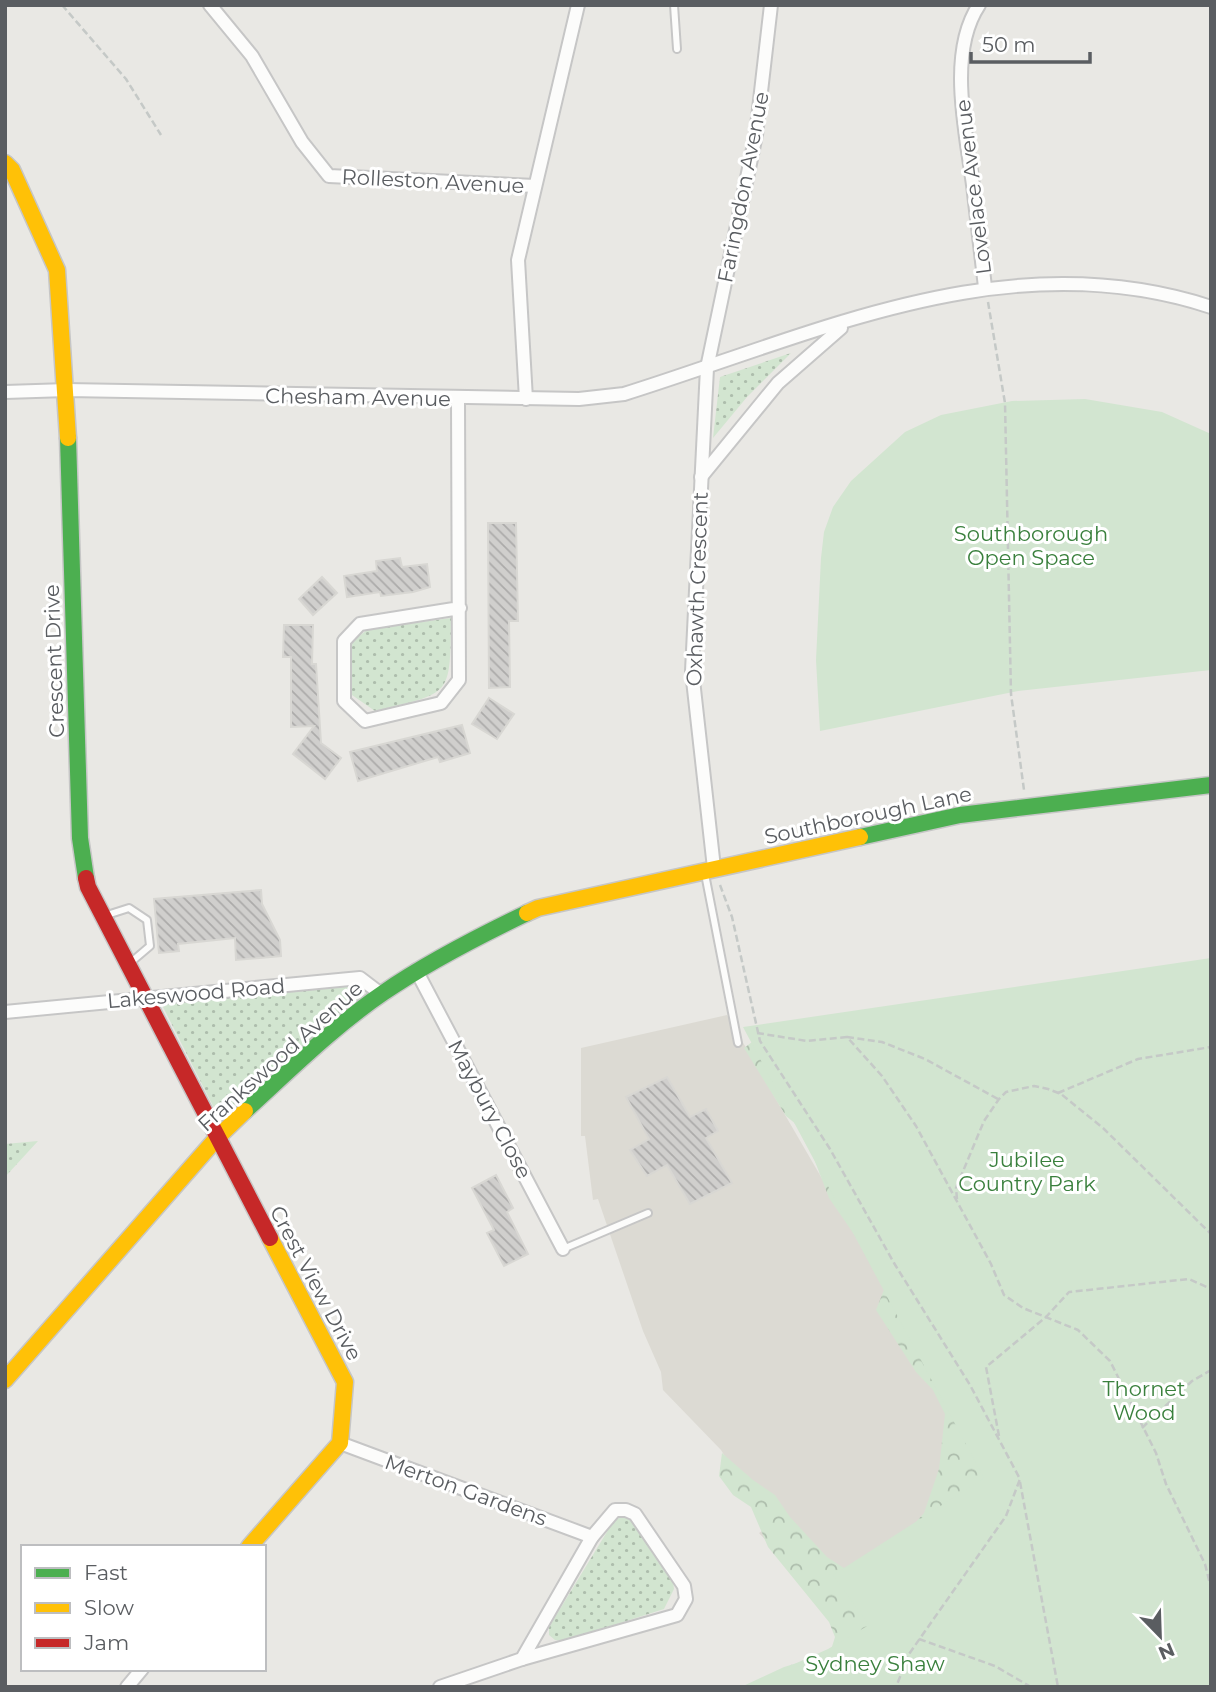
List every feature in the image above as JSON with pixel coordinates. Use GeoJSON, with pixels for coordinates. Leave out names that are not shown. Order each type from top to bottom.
{"type":"FeatureCollection","features":[{"type":"Feature","properties":{"kind":"street","name":"Rolleston Avenue"},"geometry":{"type":"LineString","coordinates":[[210,5],[252,56],[303,142],[329,176],[535,186]]}},
{"type":"Feature","properties":{"kind":"street"},"geometry":{"type":"LineString","coordinates":[[526,399],[517,260],[578,5]]}},
{"type":"Feature","properties":{"kind":"street","name":"Faringdon Avenue"},"geometry":{"type":"LineString","coordinates":[[707,368],[756,135],[771,5]]}},
{"type":"Feature","properties":{"kind":"street","name":"Lovelace Avenue"},"geometry":{"type":"LineString","coordinates":[[979,5],[972,15],[964,54],[961,99],[985,287]]}},
{"type":"Feature","properties":{"kind":"street","name":"Crescent Drive"},"geometry":{"type":"LineString","coordinates":[[5,163],[12,170],[57,270],[67,390],[80,838],[88,887],[216,1139]]}},
{"type":"Feature","properties":{"kind":"street","name":"Oxhawth Crescent"},"geometry":{"type":"LineString","coordinates":[[709,869],[692,671],[707,368],[940,294],[985,287],[1067,281],[1145,290],[1211,307]]}},
{"type":"Feature","properties":{"kind":"street","name":"Oxhawth Crescent"},"geometry":{"type":"LineString","coordinates":[[701,477],[778,383],[822,341],[849,321]]}},
{"type":"Feature","properties":{"kind":"street","name":"Chesham Avenue"},"geometry":{"type":"LineString","coordinates":[[5,392],[67,390],[579,400],[624,394],[707,368]]}},
{"type":"Feature","properties":{"kind":"street"},"geometry":{"type":"LineString","coordinates":[[458,399],[460,608],[459,680],[440,703],[365,721],[344,701],[344,641],[360,624],[460,608]]}},
{"type":"Feature","properties":{"kind":"street","name":"Southborough Lane"},"geometry":{"type":"LineString","coordinates":[[538,908],[960,815],[1211,785]]}},
{"type":"Feature","properties":{"kind":"street","name":"Frankswood Avenue"},"geometry":{"type":"LineString","coordinates":[[5,1380],[216,1139],[295,1065],[416,970],[538,908]]}},
{"type":"Feature","properties":{"kind":"street","name":"Maybury Close"},"geometry":{"type":"LineString","coordinates":[[416,970],[563,1249]]}},
{"type":"Feature","properties":{"kind":"street","name":"Lakeswood Road"},"geometry":{"type":"LineString","coordinates":[[5,1012],[360,978],[381,995]]}},
{"type":"Feature","properties":{"kind":"street","name":"Crest View Drive"},"geometry":{"type":"LineString","coordinates":[[216,1139],[345,1382],[340,1443]]}},
{"type":"Feature","properties":{"kind":"street"},"geometry":{"type":"LineString","coordinates":[[251,1545],[340,1443]]}},
{"type":"Feature","properties":{"kind":"street","name":"Merton Gardens"},"geometry":{"type":"LineString","coordinates":[[340,1443],[592,1537]]}},
{"type":"Feature","properties":{"kind":"street"},"geometry":{"type":"LineString","coordinates":[[440,1687],[522,1659],[677,1615],[686,1600],[684,1586],[635,1514],[626,1510],[615,1510],[592,1537],[522,1659]]}},
{"type":"Feature","properties":{"kind":"street"},"geometry":{"type":"LineString","coordinates":[[127,1687],[140,1671]]}},
{"type":"Feature","properties":{"kind":"lane"},"geometry":{"type":"LineString","coordinates":[[674,5],[677,49]]}},
{"type":"Feature","properties":{"kind":"lane"},"geometry":{"type":"LineString","coordinates":[[709,869],[738,1044]]}},
{"type":"Feature","properties":{"kind":"lane"},"geometry":{"type":"LineString","coordinates":[[103,916],[129,908],[148,920],[150,946],[128,964]]}},
{"type":"Feature","properties":{"kind":"lane"},"geometry":{"type":"LineString","coordinates":[[563,1249],[648,1213]]}},
{"type":"Feature","properties":{"kind":"path"},"geometry":{"type":"LineString","coordinates":[[62,5],[126,79],[161,135]]}},
{"type":"Feature","properties":{"kind":"path"},"geometry":{"type":"LineString","coordinates":[[985,287],[1005,403],[1012,694],[1026,807]]}},
{"type":"Feature","properties":{"kind":"path"},"geometry":{"type":"LineString","coordinates":[[709,869],[732,917],[757,1033],[830,1149],[1000,1440],[1020,1479],[1021,1499],[1058,1687]]}},
{"type":"Feature","properties":{"kind":"path"},"geometry":{"type":"LineString","coordinates":[[757,1033],[807,1041],[847,1037],[883,1042],[925,1059],[999,1099]]}},
{"type":"Feature","properties":{"kind":"path"},"geometry":{"type":"LineString","coordinates":[[847,1037],[882,1076],[898,1104],[916,1126],[1004,1295],[1023,1308],[1077,1329],[1110,1361],[1205,1564],[1211,1588]]}},
{"type":"Feature","properties":{"kind":"path"},"geometry":{"type":"LineString","coordinates":[[1058,1093],[1138,1059],[1211,1047]]}},
{"type":"Feature","properties":{"kind":"path"},"geometry":{"type":"LineString","coordinates":[[957,1202],[956,1188],[988,1114],[1006,1093],[1034,1086],[1058,1093],[1104,1128],[1211,1234]]}},
{"type":"Feature","properties":{"kind":"path"},"geometry":{"type":"LineString","coordinates":[[1000,1440],[986,1367],[1046,1317],[1069,1292],[1189,1279],[1211,1289]]}},
{"type":"Feature","properties":{"kind":"path"},"geometry":{"type":"LineString","coordinates":[[1142,1428],[1192,1381],[1211,1370]]}},
{"type":"Feature","properties":{"kind":"path"},"geometry":{"type":"LineString","coordinates":[[896,1687],[909,1654],[1006,1516],[1020,1479]]}},
{"type":"Feature","properties":{"kind":"path"},"geometry":{"type":"LineString","coordinates":[[919,1639],[995,1666],[1031,1687]]}},
{"type":"Feature","properties":{"kind":"shaded area"},"geometry":{"type":"Polygon","coordinates":[[[727,1015],[1000,1485],[819,1597],[759,1533],[769,1527],[721,1450],[663,1390],[661,1372],[643,1331],[598,1199],[593,1200],[585,1136],[581,1136],[581,1048],[727,1015]]]}},
{"type":"Feature","properties":{"kind":"green space"},"geometry":{"type":"Polygon","coordinates":[[[791,353],[747,397],[713,438],[720,377],[791,353]]]}},
{"type":"Feature","properties":{"kind":"green space","name":"Southborough Open Space"},"geometry":{"type":"Polygon","coordinates":[[[1085,399],[1162,412],[1211,434],[1211,670],[1018,691],[820,731],[816,660],[824,532],[833,507],[851,481],[905,432],[941,415],[1012,401],[1085,399]]]}},
{"type":"Feature","properties":{"kind":"green space"},"geometry":{"type":"Polygon","coordinates":[[[451,618],[447,678],[442,687],[433,694],[375,711],[352,695],[352,642],[368,629],[451,618]]]}},
{"type":"Feature","properties":{"kind":"green space","name":"Jubilee Country Park"},"geometry":{"type":"Polygon","coordinates":[[[1211,958],[1211,1687],[743,1687],[828,1649],[869,1625],[833,1575],[984,1478],[743,1027],[1211,958]]]}},
{"type":"Feature","properties":{"kind":"green space"},"geometry":{"type":"Polygon","coordinates":[[[354,986],[364,997],[223,1115],[213,1106],[160,1001],[354,986]]]}},
{"type":"Feature","properties":{"kind":"green space","name":"Sydney Shaw"},"geometry":{"type":"Polygon","coordinates":[[[756,1039],[990,1426],[1010,1687],[741,1687],[784,1667],[830,1653],[835,1637],[829,1622],[768,1547],[751,1507],[733,1495],[719,1476],[722,1453],[775,1495],[790,1517],[827,1557],[847,1570],[907,1532],[924,1513],[939,1469],[945,1414],[933,1390],[916,1372],[876,1310],[887,1282],[829,1198],[803,1130],[786,1116],[744,1048],[756,1039]]]}},
{"type":"Feature","properties":{"kind":"green space"},"geometry":{"type":"Polygon","coordinates":[[[38,1141],[5,1177],[5,1144],[38,1141]]]}},
{"type":"Feature","properties":{"kind":"green space"},"geometry":{"type":"Polygon","coordinates":[[[623,1515],[635,1521],[673,1581],[674,1589],[664,1609],[564,1641],[555,1640],[549,1635],[549,1627],[613,1522],[623,1515]]]}},
{"type":"Feature","properties":{"kind":"building"},"geometry":{"type":"Polygon","coordinates":[[[488,523],[516,523],[518,621],[509,621],[510,687],[489,688],[488,523]]]}},
{"type":"Feature","properties":{"kind":"building"},"geometry":{"type":"Polygon","coordinates":[[[400,558],[402,567],[427,564],[430,587],[381,596],[380,592],[347,597],[344,576],[377,571],[376,561],[400,558]]]}},
{"type":"Feature","properties":{"kind":"building"},"geometry":{"type":"Polygon","coordinates":[[[322,577],[337,593],[313,615],[299,599],[322,577]]]}},
{"type":"Feature","properties":{"kind":"building"},"geometry":{"type":"Polygon","coordinates":[[[284,625],[313,625],[312,664],[316,664],[321,743],[341,758],[325,779],[293,754],[314,726],[291,727],[291,657],[283,657],[284,625]]]}},
{"type":"Feature","properties":{"kind":"building"},"geometry":{"type":"Polygon","coordinates":[[[489,698],[514,714],[497,739],[472,724],[489,698]]]}},
{"type":"Feature","properties":{"kind":"building"},"geometry":{"type":"Polygon","coordinates":[[[462,725],[470,753],[440,762],[438,757],[358,781],[350,752],[462,725]]]}},
{"type":"Feature","properties":{"kind":"building"},"geometry":{"type":"Polygon","coordinates":[[[261,890],[262,904],[280,940],[281,956],[236,960],[235,938],[178,944],[179,951],[159,953],[154,899],[261,890]]]}},
{"type":"Feature","properties":{"kind":"building"},"geometry":{"type":"Polygon","coordinates":[[[667,1077],[690,1117],[706,1109],[718,1131],[706,1138],[732,1183],[690,1204],[667,1165],[647,1176],[630,1150],[649,1139],[626,1097],[667,1077]]]}},
{"type":"Feature","properties":{"kind":"building"},"geometry":{"type":"Polygon","coordinates":[[[496,1175],[513,1208],[507,1212],[528,1254],[504,1266],[487,1233],[494,1230],[472,1188],[496,1175]]]}},
{"type":"Feature","properties":{"kind":"traffic: fast"},"geometry":{"type":"LineString","coordinates":[[68,438],[80,838],[86,878]]}},
{"type":"Feature","properties":{"kind":"traffic: fast"},"geometry":{"type":"LineString","coordinates":[[860,837],[960,815],[1211,785]]}},
{"type":"Feature","properties":{"kind":"traffic: fast"},"geometry":{"type":"LineString","coordinates":[[245,1111],[329,1035],[383,993],[453,950],[527,913]]}},
{"type":"Feature","properties":{"kind":"traffic: slow"},"geometry":{"type":"LineString","coordinates":[[5,163],[12,170],[57,270],[68,438]]}},
{"type":"Feature","properties":{"kind":"traffic: slow"},"geometry":{"type":"LineString","coordinates":[[527,913],[538,908],[860,837]]}},
{"type":"Feature","properties":{"kind":"traffic: slow"},"geometry":{"type":"LineString","coordinates":[[5,1380],[216,1139],[245,1111]]}},
{"type":"Feature","properties":{"kind":"traffic: slow"},"geometry":{"type":"LineString","coordinates":[[251,1545],[340,1443],[345,1382],[270,1238]]}},
{"type":"Feature","properties":{"kind":"traffic: jam"},"geometry":{"type":"LineString","coordinates":[[86,878],[88,887],[270,1238]]}},
{"type":"Feature","properties":{"kind":"park label","name":"Thornet Wood"},"geometry":{"type":"Point","coordinates":[1144,1400]}}]}
